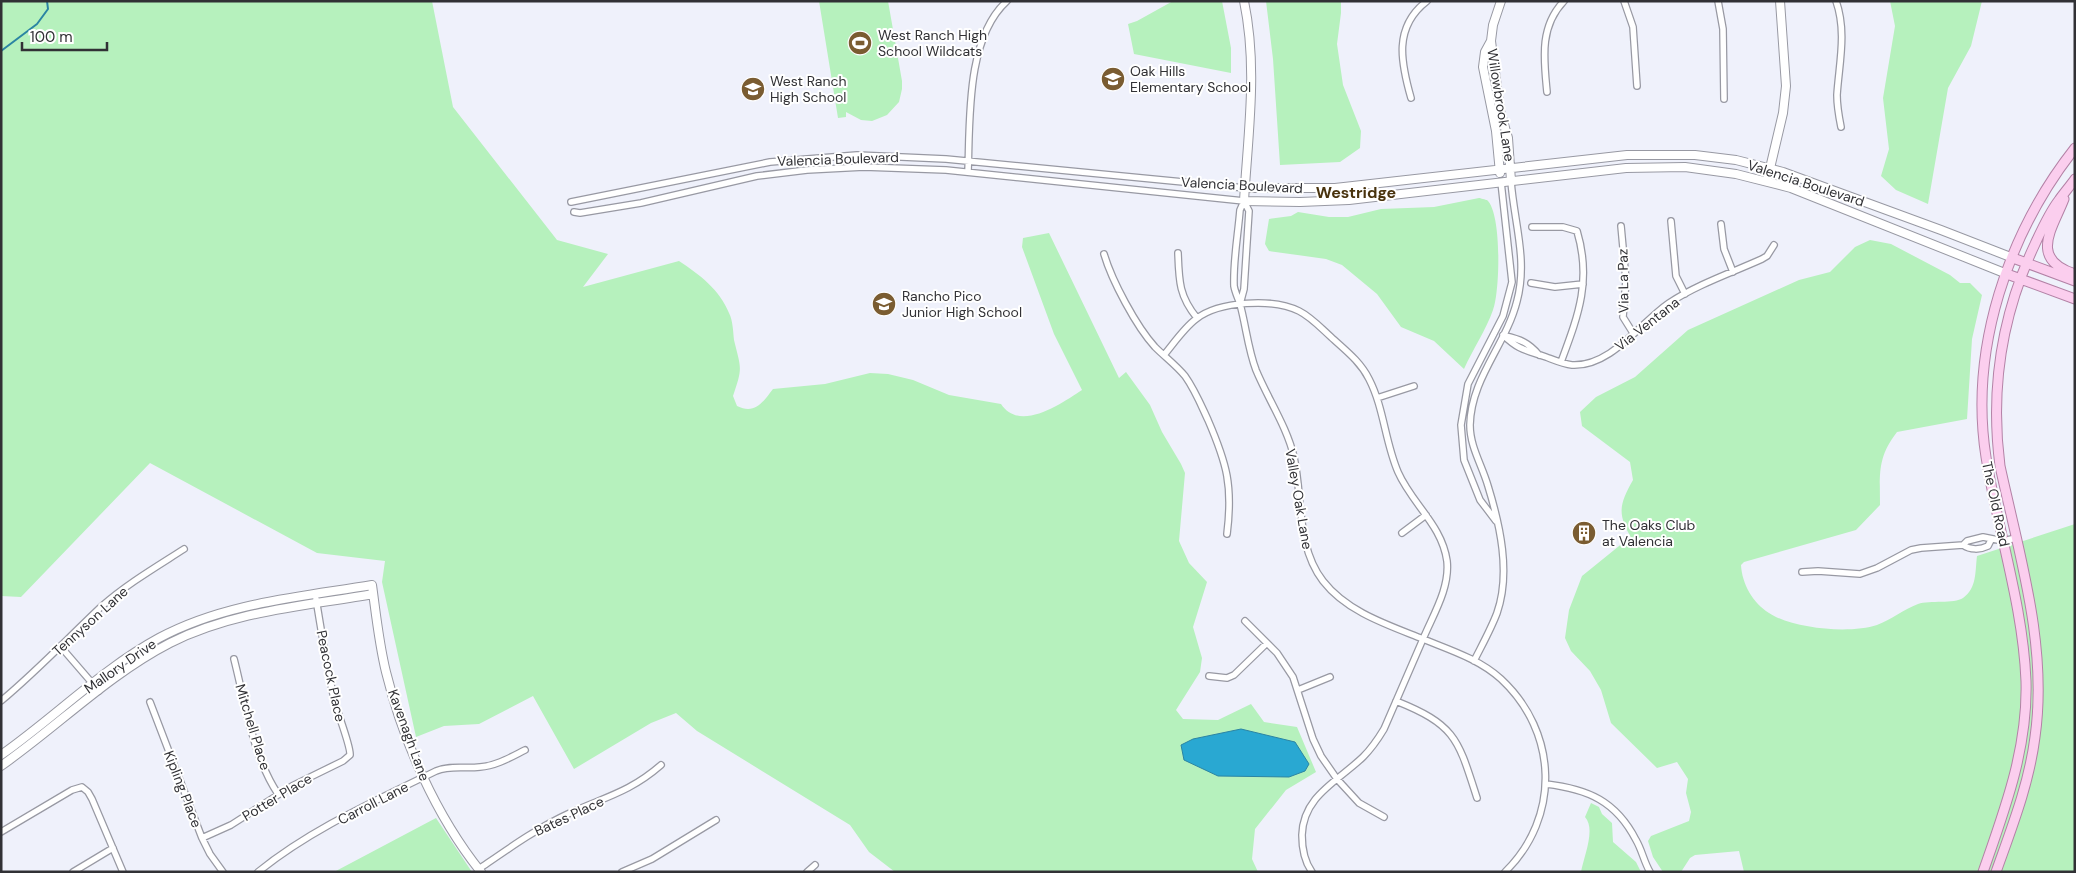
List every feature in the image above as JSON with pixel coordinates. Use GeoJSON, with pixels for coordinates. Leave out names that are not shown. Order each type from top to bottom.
{"type":"FeatureCollection","features":[{"type":"Feature","properties":{"kind":"main road","name":"The Old Road"},"geometry":{"type":"LineString","coordinates":[[1983,872],[2015,779],[2026,706],[2022,636],[1990,480],[1984,440],[1984,375],[1990,329],[2006,274],[2033,213],[2055,175],[2075,148]]}},
{"type":"Feature","properties":{"kind":"main road","name":"The Old Road"},"geometry":{"type":"LineString","coordinates":[[1996,872],[2028,779],[2038,714],[2038,673],[2034,629],[2002,476],[1997,440],[1996,396],[2002,345],[2020,279],[2050,214],[2072,183]]}},
{"type":"Feature","properties":{"kind":"main road"},"geometry":{"type":"LineString","coordinates":[[2072,183],[2051,227],[2047,242],[2049,253],[2058,266],[2075,274]]}},
{"type":"Feature","properties":{"kind":"main road","name":"Valencia Boulevard"},"geometry":{"type":"LineString","coordinates":[[2013,258],[2075,281]]}},
{"type":"Feature","properties":{"kind":"main road","name":"Valencia Boulevard"},"geometry":{"type":"LineString","coordinates":[[2006,274],[2075,299]]}},
{"type":"Feature","properties":{"kind":"street"},"geometry":{"type":"LineString","coordinates":[[968,172],[977,53],[984,33],[998,10],[1007,1]]}},
{"type":"Feature","properties":{"kind":"street"},"geometry":{"type":"LineString","coordinates":[[1244,1],[1250,36],[1252,67],[1244,201]]}},
{"type":"Feature","properties":{"kind":"street"},"geometry":{"type":"LineString","coordinates":[[1412,98],[1402,64],[1402,45],[1415,13],[1427,1]]}},
{"type":"Feature","properties":{"kind":"street","name":"Willowbrook Lane"},"geometry":{"type":"LineString","coordinates":[[1501,1],[1493,25],[1491,41],[1500,110],[1508,138],[1511,181]]}},
{"type":"Feature","properties":{"kind":"street"},"geometry":{"type":"LineString","coordinates":[[1547,92],[1543,55],[1545,41],[1553,16],[1564,1]]}},
{"type":"Feature","properties":{"kind":"street"},"geometry":{"type":"LineString","coordinates":[[1624,1],[1633,27],[1637,86]]}},
{"type":"Feature","properties":{"kind":"street"},"geometry":{"type":"LineString","coordinates":[[1718,1],[1723,29],[1724,99]]}},
{"type":"Feature","properties":{"kind":"street"},"geometry":{"type":"LineString","coordinates":[[1767,181],[1783,113],[1786,86],[1780,1]]}},
{"type":"Feature","properties":{"kind":"street"},"geometry":{"type":"LineString","coordinates":[[1836,1],[1841,19],[1842,34],[1837,98],[1841,127]]}},
{"type":"Feature","properties":{"kind":"street","name":"Willowbrook Lane"},"geometry":{"type":"LineString","coordinates":[[1491,41],[1485,52],[1484,67],[1496,131],[1501,182]]}},
{"type":"Feature","properties":{"kind":"street","name":"Valencia Boulevard"},"geometry":{"type":"LineString","coordinates":[[571,202],[740,167],[804,158],[884,155],[968,161],[1245,188],[1301,189],[1361,186],[1627,155],[1672,154],[1715,157],[1770,168],[1918,221],[2013,258]]}},
{"type":"Feature","properties":{"kind":"street","name":"Valencia Boulevard"},"geometry":{"type":"LineString","coordinates":[[574,212],[641,203],[757,176],[807,170],[887,166],[968,172],[1244,201],[1280,202],[1356,199],[1648,166],[1711,170],[1767,181],[1810,195],[2006,274]]}},
{"type":"Feature","properties":{"kind":"street"},"geometry":{"type":"LineString","coordinates":[[1474,661],[1497,612],[1502,589],[1503,550],[1496,521],[1496,510],[1473,445],[1470,425],[1478,386],[1517,304],[1522,282],[1521,246],[1511,181]]}},
{"type":"Feature","properties":{"kind":"street"},"geometry":{"type":"LineString","coordinates":[[1496,521],[1480,500],[1472,482],[1464,460],[1461,440],[1462,409],[1468,384],[1503,316],[1512,282],[1501,182]]}},
{"type":"Feature","properties":{"kind":"street","name":"Valley Oak Lane"},"geometry":{"type":"LineString","coordinates":[[1244,201],[1240,210],[1234,288],[1240,304],[1249,350],[1255,368],[1294,455],[1300,490],[1305,544],[1315,568],[1332,592],[1347,604],[1474,661],[1500,678],[1525,706],[1540,741],[1544,758],[1546,784],[1542,809],[1535,828],[1521,853],[1505,872]]}},
{"type":"Feature","properties":{"kind":"street","name":"Valley Oak Lane"},"geometry":{"type":"LineString","coordinates":[[1240,304],[1244,289],[1249,211],[1244,201]]}},
{"type":"Feature","properties":{"kind":"street"},"geometry":{"type":"LineString","coordinates":[[1671,221],[1676,276],[1685,294]]}},
{"type":"Feature","properties":{"kind":"street"},"geometry":{"type":"LineString","coordinates":[[1721,224],[1724,249],[1733,272]]}},
{"type":"Feature","properties":{"kind":"street","name":"Via La Paz"},"geometry":{"type":"LineString","coordinates":[[1621,226],[1626,280],[1622,317],[1633,333]]}},
{"type":"Feature","properties":{"kind":"street"},"geometry":{"type":"LineString","coordinates":[[1532,227],[1563,227],[1577,231],[1580,242],[1583,284],[1580,310],[1562,362]]}},
{"type":"Feature","properties":{"kind":"street","name":"Via Ventana"},"geometry":{"type":"LineString","coordinates":[[1495,331],[1518,338],[1531,345],[1539,355],[1572,365],[1593,362],[1613,351],[1663,308],[1685,294],[1762,260],[1774,245]]}},
{"type":"Feature","properties":{"kind":"street"},"geometry":{"type":"LineString","coordinates":[[1178,253],[1180,289],[1183,298],[1197,318]]}},
{"type":"Feature","properties":{"kind":"street"},"geometry":{"type":"LineString","coordinates":[[1104,254],[1112,275],[1140,327],[1193,387],[1222,451],[1230,486],[1230,512],[1227,534]]}},
{"type":"Feature","properties":{"kind":"street"},"geometry":{"type":"LineString","coordinates":[[1532,283],[1555,287],[1583,284]]}},
{"type":"Feature","properties":{"kind":"street"},"geometry":{"type":"LineString","coordinates":[[1164,355],[1197,318],[1218,308],[1240,304],[1284,306],[1307,316],[1363,368],[1377,398],[1398,472],[1441,537],[1447,570],[1443,593],[1396,701],[1376,741],[1364,756],[1318,794],[1304,818],[1302,842],[1304,857],[1312,872]]}},
{"type":"Feature","properties":{"kind":"street"},"geometry":{"type":"LineString","coordinates":[[1377,398],[1414,386]]}},
{"type":"Feature","properties":{"kind":"street"},"geometry":{"type":"LineString","coordinates":[[1990,480],[2002,476]]}},
{"type":"Feature","properties":{"kind":"street"},"geometry":{"type":"LineString","coordinates":[[1402,533],[1426,515]]}},
{"type":"Feature","properties":{"kind":"street"},"geometry":{"type":"LineString","coordinates":[[1802,572],[1818,571],[1860,574],[1877,568],[1902,554],[1921,548],[1963,545],[1967,541],[1983,537],[1991,540]]}},
{"type":"Feature","properties":{"kind":"street"},"geometry":{"type":"LineString","coordinates":[[1963,545],[1968,549],[1984,548],[1991,540],[1997,538],[2003,541],[2016,538]]}},
{"type":"Feature","properties":{"kind":"street","name":"Tennyson Lane"},"geometry":{"type":"LineString","coordinates":[[1,701],[103,606],[126,587],[184,549]]}},
{"type":"Feature","properties":{"kind":"street","name":"Kavenagh Lane"},"geometry":{"type":"LineString","coordinates":[[372,585],[386,672],[423,778],[456,837],[480,870]]}},
{"type":"Feature","properties":{"kind":"street","name":"Mallory Drive"},"geometry":{"type":"LineString","coordinates":[[1,755],[124,660],[160,638],[191,623],[252,605],[372,585]]}},
{"type":"Feature","properties":{"kind":"street"},"geometry":{"type":"LineString","coordinates":[[1,766],[145,657],[198,630],[248,616],[373,594]]}},
{"type":"Feature","properties":{"kind":"street","name":"Peacock Place"},"geometry":{"type":"LineString","coordinates":[[315,595],[335,703],[345,738],[351,749],[350,755]]}},
{"type":"Feature","properties":{"kind":"street"},"geometry":{"type":"LineString","coordinates":[[1245,620],[1284,663],[1298,690],[1313,739],[1321,756],[1337,779],[1359,803],[1384,818]]}},
{"type":"Feature","properties":{"kind":"street"},"geometry":{"type":"LineString","coordinates":[[1209,676],[1227,678],[1234,675],[1267,643]]}},
{"type":"Feature","properties":{"kind":"street"},"geometry":{"type":"LineString","coordinates":[[61,647],[99,690]]}},
{"type":"Feature","properties":{"kind":"street","name":"Mitchell Place"},"geometry":{"type":"LineString","coordinates":[[234,659],[258,754],[278,794]]}},
{"type":"Feature","properties":{"kind":"street"},"geometry":{"type":"LineString","coordinates":[[1298,690],[1330,677]]}},
{"type":"Feature","properties":{"kind":"street"},"geometry":{"type":"LineString","coordinates":[[1396,701],[1431,717],[1451,735],[1460,748],[1477,798]]}},
{"type":"Feature","properties":{"kind":"street","name":"Kipling Place"},"geometry":{"type":"LineString","coordinates":[[150,702],[202,838],[210,854],[223,872]]}},
{"type":"Feature","properties":{"kind":"street","name":"Carroll Lane"},"geometry":{"type":"LineString","coordinates":[[258,872],[272,860],[325,827],[423,778],[445,768],[491,766],[525,750]]}},
{"type":"Feature","properties":{"kind":"street","name":"Potter Place"},"geometry":{"type":"LineString","coordinates":[[202,838],[231,825],[278,794],[342,762],[350,755]]}},
{"type":"Feature","properties":{"kind":"street","name":"Bates Place"},"geometry":{"type":"LineString","coordinates":[[480,870],[537,830],[570,813],[628,790],[661,765]]}},
{"type":"Feature","properties":{"kind":"street"},"geometry":{"type":"LineString","coordinates":[[1546,784],[1592,794],[1610,806],[1628,827],[1650,872]]}},
{"type":"Feature","properties":{"kind":"street"},"geometry":{"type":"LineString","coordinates":[[1,832],[72,790],[82,787],[92,799],[123,872]]}},
{"type":"Feature","properties":{"kind":"street"},"geometry":{"type":"LineString","coordinates":[[622,872],[652,859],[716,820]]}},
{"type":"Feature","properties":{"kind":"street"},"geometry":{"type":"LineString","coordinates":[[73,872],[113,848]]}},
{"type":"Feature","properties":{"kind":"street"},"geometry":{"type":"LineString","coordinates":[[807,872],[815,865]]}},
{"type":"Feature","properties":{"kind":"green space"},"geometry":{"type":"Polygon","coordinates":[[[1,1],[432,1],[453,107],[557,240],[608,254],[583,287],[679,261],[694,271],[720,297],[730,316],[740,368],[733,396],[737,406],[743,408],[749,409],[758,406],[773,389],[825,384],[870,373],[888,374],[913,380],[949,395],[1001,404],[1009,412],[1019,416],[1041,413],[1064,402],[1082,390],[1054,334],[1022,247],[1023,238],[1049,233],[1119,378],[1126,372],[1150,405],[1162,432],[1185,473],[1179,541],[1189,563],[1207,582],[1193,627],[1202,658],[1200,672],[1176,710],[1183,719],[1218,720],[1251,704],[1264,722],[1297,727],[1316,772],[1286,790],[1255,829],[1252,859],[1258,872],[895,872],[869,852],[850,825],[697,731],[676,713],[651,723],[574,769],[533,696],[479,724],[444,726],[416,737],[382,582],[385,561],[317,553],[150,463],[21,597],[1,596],[1,1]]]}},
{"type":"Feature","properties":{"kind":"green space"},"geometry":{"type":"Polygon","coordinates":[[[819,1],[888,1],[902,89],[899,102],[887,115],[872,121],[861,120],[846,112],[846,117],[838,118],[819,1]]]}},
{"type":"Feature","properties":{"kind":"green space"},"geometry":{"type":"Polygon","coordinates":[[[1173,1],[1222,1],[1231,48],[1231,73],[1134,54],[1128,24],[1173,1]]]}},
{"type":"Feature","properties":{"kind":"green space"},"geometry":{"type":"Polygon","coordinates":[[[1266,1],[1341,1],[1337,44],[1343,85],[1361,131],[1360,148],[1340,162],[1280,165],[1273,59],[1266,1]]]}},
{"type":"Feature","properties":{"kind":"green space"},"geometry":{"type":"Polygon","coordinates":[[[1890,1],[1982,1],[1971,46],[1948,88],[1928,204],[1896,190],[1881,176],[1889,149],[1883,98],[1895,26],[1890,1]]]}},
{"type":"Feature","properties":{"kind":"green space"},"geometry":{"type":"Polygon","coordinates":[[[1479,198],[1487,200],[1492,208],[1495,220],[1498,253],[1497,287],[1493,310],[1464,369],[1434,341],[1401,327],[1377,294],[1342,265],[1326,259],[1269,251],[1265,244],[1269,219],[1291,216],[1298,212],[1329,217],[1348,217],[1381,209],[1434,207],[1479,198]]]}},
{"type":"Feature","properties":{"kind":"green space","name":"The Oaks Club at Valencia"},"geometry":{"type":"Polygon","coordinates":[[[1870,240],[1891,244],[1950,275],[1960,283],[1970,283],[1982,295],[1972,339],[1967,419],[1897,432],[1883,458],[1880,475],[1880,505],[1856,530],[1744,562],[1741,565],[1746,586],[1753,598],[1763,609],[1792,623],[1822,628],[1866,628],[1882,623],[1918,604],[1959,600],[1968,594],[1973,585],[1977,556],[2075,524],[2075,872],[1744,872],[1739,851],[1695,855],[1690,858],[1681,872],[1663,872],[1653,857],[1648,841],[1651,836],[1689,821],[1691,812],[1686,793],[1688,779],[1677,762],[1657,768],[1611,723],[1601,690],[1590,671],[1571,651],[1565,638],[1569,610],[1582,576],[1624,542],[1632,539],[1622,516],[1625,496],[1633,480],[1630,462],[1582,426],[1580,412],[1596,397],[1635,377],[1688,330],[1799,280],[1830,272],[1855,247],[1870,240]]]}},
{"type":"Feature","properties":{"kind":"green space"},"geometry":{"type":"Polygon","coordinates":[[[1591,803],[1599,807],[1602,814],[1612,823],[1613,842],[1636,862],[1641,872],[1581,872],[1589,835],[1588,822],[1585,817],[1591,803]]]}},
{"type":"Feature","properties":{"kind":"green space"},"geometry":{"type":"Polygon","coordinates":[[[436,818],[472,872],[334,872],[436,818]]]}},
{"type":"Feature","properties":{"kind":"water"},"geometry":{"type":"Polygon","coordinates":[[[1241,729],[1295,742],[1309,764],[1305,771],[1289,777],[1218,776],[1184,760],[1181,745],[1193,739],[1241,729]]]}},
{"type":"Feature","properties":{"kind":"waterway"},"geometry":{"type":"LineString","coordinates":[[1,51],[37,24],[48,9],[47,1]]}},
{"type":"Feature","properties":{"kind":"place","name":"West Ranch High School Wildcats"},"geometry":{"type":"Point","coordinates":[860,43]}},
{"type":"Feature","properties":{"kind":"place","name":"Oak Hills Elementary School"},"geometry":{"type":"Point","coordinates":[1113,79]}},
{"type":"Feature","properties":{"kind":"place","name":"West Ranch High School"},"geometry":{"type":"Point","coordinates":[753,89]}},
{"type":"Feature","properties":{"kind":"place","name":"Rancho Pico Junior High School"},"geometry":{"type":"Point","coordinates":[884,304]}},
{"type":"Feature","properties":{"kind":"place","name":"The Oaks Club at Valencia"},"geometry":{"type":"Point","coordinates":[1584,533]}},
{"type":"Feature","properties":{"kind":"district","name":"Westridge"},"geometry":{"type":"Point","coordinates":[1356,192]}}]}
